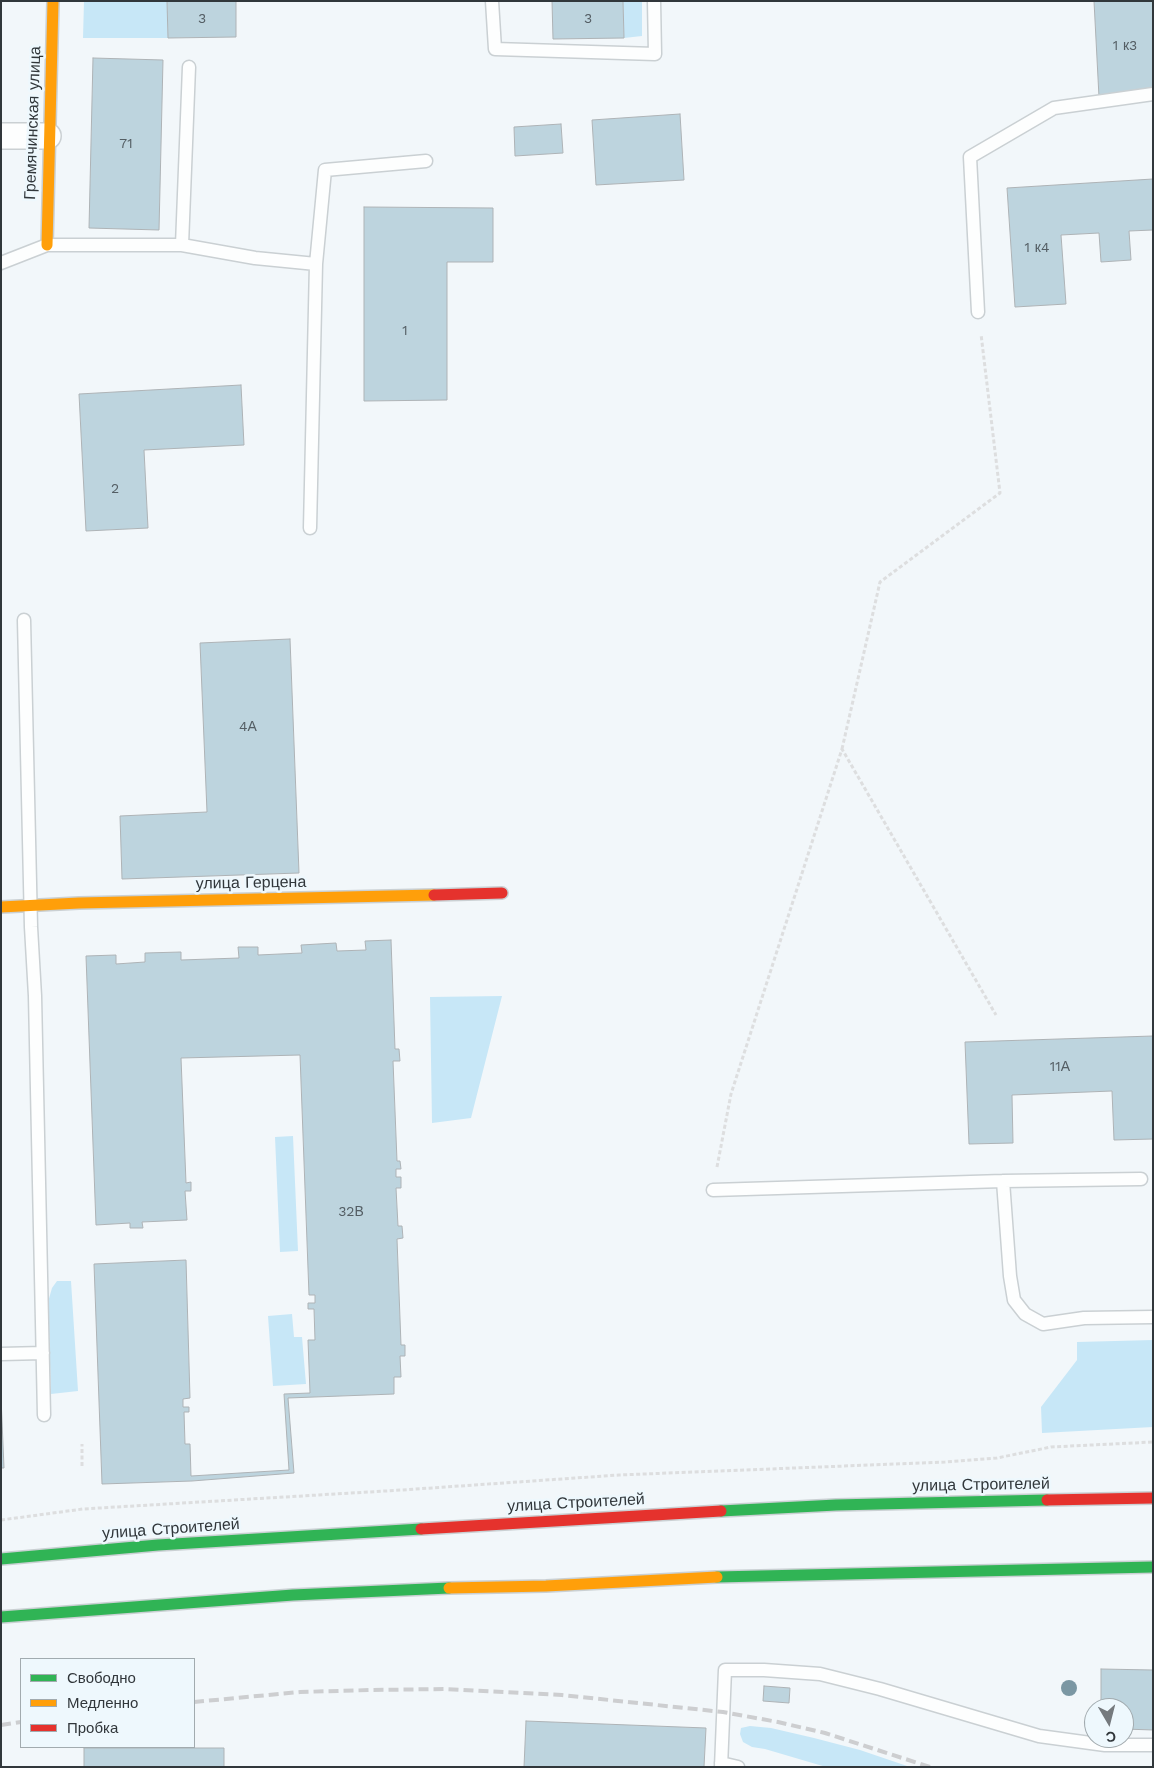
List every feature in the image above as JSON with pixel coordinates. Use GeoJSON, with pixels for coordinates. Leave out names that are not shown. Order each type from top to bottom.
{"type":"FeatureCollection","features":[{"type":"Feature","properties":{"kind":"main road","name":"Гремячинская улица"},"geometry":{"type":"LineString","coordinates":[[47,245],[48,136],[53,1]]}},
{"type":"Feature","properties":{"kind":"main road","name":"улица Герцена"},"geometry":{"type":"LineString","coordinates":[[1,907],[502,893]]}},
{"type":"Feature","properties":{"kind":"main road","name":"улица Строителей"},"geometry":{"type":"LineString","coordinates":[[1,1559],[158,1545],[836,1505],[1153,1498]]}},
{"type":"Feature","properties":{"kind":"main road"},"geometry":{"type":"LineString","coordinates":[[1,1617],[293,1594],[546,1586],[707,1577],[1153,1567]]}},
{"type":"Feature","properties":{"kind":"street"},"geometry":{"type":"LineString","coordinates":[[1,136],[48,136]]}},
{"type":"Feature","properties":{"kind":"lane"},"geometry":{"type":"LineString","coordinates":[[492,1],[495,49],[655,54],[654,1]]}},
{"type":"Feature","properties":{"kind":"lane"},"geometry":{"type":"LineString","coordinates":[[182,245],[189,67]]}},
{"type":"Feature","properties":{"kind":"lane"},"geometry":{"type":"LineString","coordinates":[[978,312],[970,157],[1054,108],[1153,94]]}},
{"type":"Feature","properties":{"kind":"lane"},"geometry":{"type":"LineString","coordinates":[[310,528],[316,264],[325,170],[426,161]]}},
{"type":"Feature","properties":{"kind":"lane"},"geometry":{"type":"LineString","coordinates":[[1,263],[47,245],[182,245],[255,258],[316,264]]}},
{"type":"Feature","properties":{"kind":"lane"},"geometry":{"type":"LineString","coordinates":[[24,620],[44,1415]]}},
{"type":"Feature","properties":{"kind":"lane"},"geometry":{"type":"LineString","coordinates":[[713,1190],[1003,1181],[1141,1179]]}},
{"type":"Feature","properties":{"kind":"lane"},"geometry":{"type":"LineString","coordinates":[[1003,1181],[1010,1276],[1014,1300],[1025,1314],[1044,1324],[1084,1318],[1153,1317]]}},
{"type":"Feature","properties":{"kind":"lane"},"geometry":{"type":"LineString","coordinates":[[1,1354],[43,1353]]}},
{"type":"Feature","properties":{"kind":"lane"},"geometry":{"type":"LineString","coordinates":[[738,1767],[721,1765],[725,1670],[764,1670],[820,1674],[880,1688],[1039,1736],[1105,1744],[1153,1745]]}},
{"type":"Feature","properties":{"kind":"path"},"geometry":{"type":"LineString","coordinates":[[713,1190],[731,1094],[842,749],[880,582],[1000,494],[978,312]]}},
{"type":"Feature","properties":{"kind":"path"},"geometry":{"type":"LineString","coordinates":[[842,749],[996,1015]]}},
{"type":"Feature","properties":{"kind":"path"},"geometry":{"type":"LineString","coordinates":[[1,1520],[83,1509],[618,1475],[980,1460],[1051,1447],[1153,1442]]}},
{"type":"Feature","properties":{"kind":"path"},"geometry":{"type":"LineString","coordinates":[[82,1444],[82,1466]]}},
{"type":"Feature","properties":{"kind":"shaded area"},"geometry":{"type":"Polygon","coordinates":[[[84,1],[167,1],[168,38],[83,38],[84,1]]]}},
{"type":"Feature","properties":{"kind":"shaded area"},"geometry":{"type":"Polygon","coordinates":[[[623,1],[642,1],[642,36],[624,38],[623,1]]]}},
{"type":"Feature","properties":{"kind":"shaded area"},"geometry":{"type":"Polygon","coordinates":[[[502,996],[471,1118],[432,1123],[430,997],[502,996]]]}},
{"type":"Feature","properties":{"kind":"shaded area"},"geometry":{"type":"Polygon","coordinates":[[[293,1136],[298,1251],[280,1252],[275,1137],[293,1136]]]}},
{"type":"Feature","properties":{"kind":"shaded area"},"geometry":{"type":"Polygon","coordinates":[[[57,1281],[71,1281],[78,1391],[51,1394],[48,1302],[52,1288],[57,1281]]]}},
{"type":"Feature","properties":{"kind":"shaded area"},"geometry":{"type":"Polygon","coordinates":[[[292,1314],[294,1337],[302,1337],[306,1384],[273,1386],[268,1316],[292,1314]]]}},
{"type":"Feature","properties":{"kind":"shaded area"},"geometry":{"type":"Polygon","coordinates":[[[1153,1340],[1153,1427],[1042,1433],[1041,1407],[1077,1360],[1077,1342],[1153,1340]]]}},
{"type":"Feature","properties":{"kind":"shaded area"},"geometry":{"type":"Polygon","coordinates":[[[750,1726],[771,1728],[814,1738],[860,1750],[910,1767],[826,1767],[752,1747],[743,1742],[740,1734],[741,1728],[750,1726]]]}},
{"type":"Feature","properties":{"kind":"building"},"geometry":{"type":"Polygon","coordinates":[[[167,1],[236,1],[236,37],[168,38],[167,1]]]}},
{"type":"Feature","properties":{"kind":"building"},"geometry":{"type":"Polygon","coordinates":[[[552,1],[623,1],[624,38],[553,39],[552,1]]]}},
{"type":"Feature","properties":{"kind":"building"},"geometry":{"type":"Polygon","coordinates":[[[1094,1],[1153,1],[1153,90],[1099,97],[1094,1]]]}},
{"type":"Feature","properties":{"kind":"building"},"geometry":{"type":"Polygon","coordinates":[[[93,58],[163,60],[159,230],[89,228],[93,58]]]}},
{"type":"Feature","properties":{"kind":"building"},"geometry":{"type":"Polygon","coordinates":[[[680,114],[684,180],[596,185],[592,120],[680,114]]]}},
{"type":"Feature","properties":{"kind":"building"},"geometry":{"type":"Polygon","coordinates":[[[561,124],[563,153],[515,156],[514,127],[561,124]]]}},
{"type":"Feature","properties":{"kind":"building"},"geometry":{"type":"Polygon","coordinates":[[[1153,179],[1153,230],[1129,231],[1131,260],[1101,262],[1099,233],[1061,235],[1066,304],[1015,307],[1007,188],[1153,179]]]}},
{"type":"Feature","properties":{"kind":"building"},"geometry":{"type":"Polygon","coordinates":[[[364,207],[493,208],[493,262],[447,262],[447,400],[364,401],[364,207]]]}},
{"type":"Feature","properties":{"kind":"building"},"geometry":{"type":"Polygon","coordinates":[[[241,385],[244,445],[144,450],[148,528],[86,531],[79,394],[241,385]]]}},
{"type":"Feature","properties":{"kind":"building"},"geometry":{"type":"Polygon","coordinates":[[[290,639],[299,873],[122,879],[120,816],[207,812],[200,643],[290,639]]]}},
{"type":"Feature","properties":{"kind":"building"},"geometry":{"type":"Polygon","coordinates":[[[391,940],[395,1049],[399,1049],[400,1061],[393,1061],[397,1161],[400,1161],[401,1169],[396,1169],[396,1177],[401,1177],[401,1188],[396,1188],[398,1226],[402,1226],[403,1238],[397,1239],[401,1345],[405,1345],[405,1356],[400,1356],[401,1377],[394,1377],[394,1394],[288,1398],[294,1473],[192,1481],[102,1484],[94,1264],[186,1260],[190,1398],[183,1399],[183,1407],[189,1407],[189,1412],[184,1412],[185,1444],[190,1444],[191,1476],[289,1470],[284,1394],[310,1393],[308,1340],[315,1340],[314,1309],[308,1309],[308,1303],[315,1303],[315,1295],[309,1295],[300,1055],[181,1058],[186,1183],[191,1182],[191,1191],[185,1191],[187,1220],[142,1222],[143,1228],[130,1228],[130,1223],[96,1225],[86,956],[116,955],[116,964],[145,962],[145,953],[181,952],[181,960],[239,958],[238,947],[258,947],[258,955],[302,953],[301,945],[336,943],[337,951],[366,950],[365,941],[391,940]]]}},
{"type":"Feature","properties":{"kind":"building"},"geometry":{"type":"Polygon","coordinates":[[[1153,1036],[1153,1139],[1114,1140],[1112,1091],[1012,1095],[1013,1143],[969,1144],[965,1042],[1153,1036]]]}},
{"type":"Feature","properties":{"kind":"building"},"geometry":{"type":"Polygon","coordinates":[[[1,1397],[4,1468],[1,1468],[1,1397]]]}},
{"type":"Feature","properties":{"kind":"building"},"geometry":{"type":"Polygon","coordinates":[[[1101,1669],[1153,1670],[1153,1730],[1134,1729],[1134,1698],[1101,1698],[1101,1669]]]}},
{"type":"Feature","properties":{"kind":"building"},"geometry":{"type":"Polygon","coordinates":[[[764,1686],[790,1688],[789,1703],[763,1701],[764,1686]]]}},
{"type":"Feature","properties":{"kind":"building"},"geometry":{"type":"Polygon","coordinates":[[[526,1721],[706,1728],[704,1767],[524,1767],[526,1721]]]}},
{"type":"Feature","properties":{"kind":"building"},"geometry":{"type":"Polygon","coordinates":[[[84,1748],[224,1748],[224,1767],[84,1767],[84,1748]]]}},
{"type":"Feature","properties":{"kind":"railway"},"geometry":{"type":"LineString","coordinates":[[195,1702],[300,1692],[372,1690],[446,1689],[562,1695],[723,1712],[778,1722],[825,1733],[930,1767]]}},
{"type":"Feature","properties":{"kind":"railway"},"geometry":{"type":"LineString","coordinates":[[1,1725],[20,1722]]}},
{"type":"Feature","properties":{"kind":"traffic: fast"},"geometry":{"type":"LineString","coordinates":[[721,1511],[836,1505],[1047,1500]]}},
{"type":"Feature","properties":{"kind":"traffic: fast"},"geometry":{"type":"LineString","coordinates":[[1,1559],[158,1545],[421,1529]]}},
{"type":"Feature","properties":{"kind":"traffic: fast"},"geometry":{"type":"LineString","coordinates":[[717,1577],[1153,1567]]}},
{"type":"Feature","properties":{"kind":"traffic: fast"},"geometry":{"type":"LineString","coordinates":[[1,1617],[293,1595],[449,1588]]}},
{"type":"Feature","properties":{"kind":"traffic: slow"},"geometry":{"type":"LineString","coordinates":[[47,245],[53,1]]}},
{"type":"Feature","properties":{"kind":"traffic: slow"},"geometry":{"type":"LineString","coordinates":[[1,907],[79,903],[434,895]]}},
{"type":"Feature","properties":{"kind":"traffic: slow"},"geometry":{"type":"LineString","coordinates":[[449,1588],[546,1586],[717,1577]]}},
{"type":"Feature","properties":{"kind":"traffic: jam"},"geometry":{"type":"LineString","coordinates":[[434,895],[502,893]]}},
{"type":"Feature","properties":{"kind":"traffic: jam"},"geometry":{"type":"LineString","coordinates":[[1047,1500],[1153,1498]]}},
{"type":"Feature","properties":{"kind":"traffic: jam"},"geometry":{"type":"LineString","coordinates":[[421,1529],[721,1511]]}}]}
